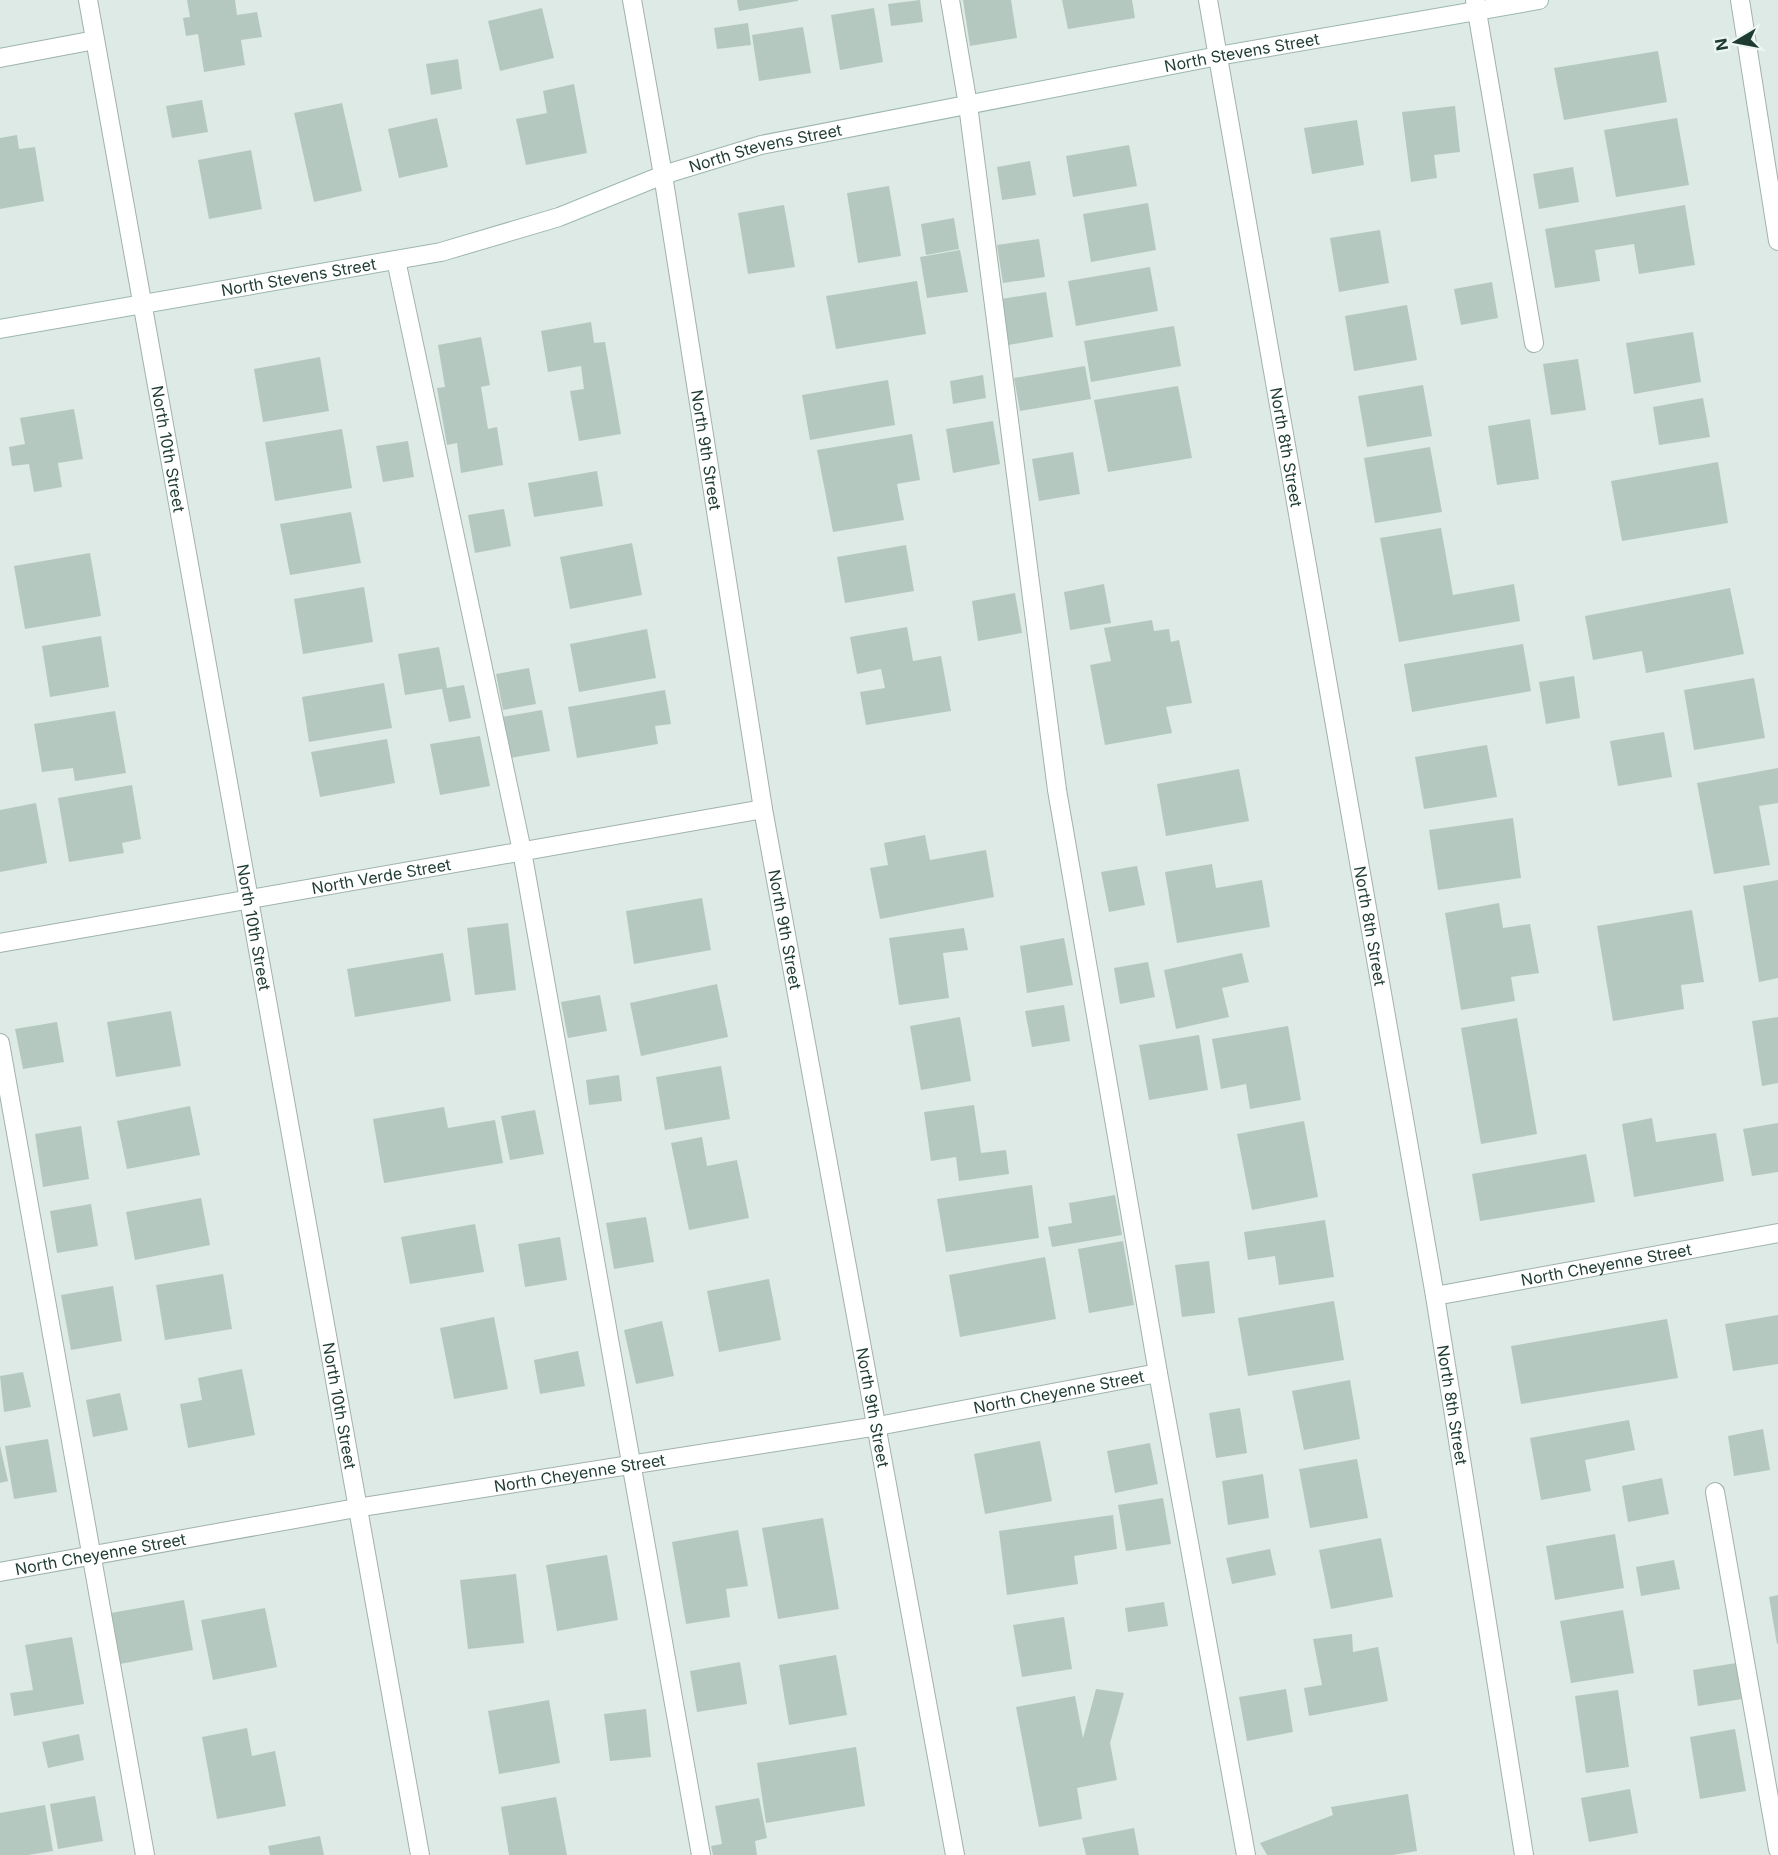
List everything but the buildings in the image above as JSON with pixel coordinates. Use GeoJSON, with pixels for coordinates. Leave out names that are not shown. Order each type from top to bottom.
{"type":"FeatureCollection","features":[{"type":"Feature","properties":{"kind":"street","name":"North 10th Street"},"geometry":{"type":"LineString","coordinates":[[88,0],[356,1508],[420,1855]]}},
{"type":"Feature","properties":{"kind":"street","name":"North 9th Street"},"geometry":{"type":"LineString","coordinates":[[632,0],[663,175],[763,809],[955,1855]]}},
{"type":"Feature","properties":{"kind":"street"},"geometry":{"type":"LineString","coordinates":[[950,0],[968,105],[1057,790],[1158,1372],[1246,1855]]}},
{"type":"Feature","properties":{"kind":"street","name":"North 8th Street"},"geometry":{"type":"LineString","coordinates":[[1208,0],[1435,1296],[1524,1855]]}},
{"type":"Feature","properties":{"kind":"street","name":"North Stevens Street"},"geometry":{"type":"LineString","coordinates":[[0,329],[441,252],[559,217],[663,175],[761,145],[1476,5],[1539,0]]}},
{"type":"Feature","properties":{"kind":"street"},"geometry":{"type":"LineString","coordinates":[[1740,0],[1778,240]]}},
{"type":"Feature","properties":{"kind":"street"},"geometry":{"type":"LineString","coordinates":[[1476,5],[1534,343]]}},
{"type":"Feature","properties":{"kind":"street"},"geometry":{"type":"LineString","coordinates":[[0,58],[95,40]]}},
{"type":"Feature","properties":{"kind":"street"},"geometry":{"type":"LineString","coordinates":[[396,260],[522,852],[701,1855]]}},
{"type":"Feature","properties":{"kind":"street","name":"North Verde Street"},"geometry":{"type":"LineString","coordinates":[[0,943],[763,809]]}},
{"type":"Feature","properties":{"kind":"street"},"geometry":{"type":"LineString","coordinates":[[0,1043],[145,1855]]}},
{"type":"Feature","properties":{"kind":"street","name":"North Cheyenne Street"},"geometry":{"type":"LineString","coordinates":[[1435,1296],[1778,1233]]}},
{"type":"Feature","properties":{"kind":"street","name":"North Cheyenne Street"},"geometry":{"type":"LineString","coordinates":[[0,1572],[356,1508],[878,1426],[1158,1372]]}},
{"type":"Feature","properties":{"kind":"street"},"geometry":{"type":"LineString","coordinates":[[1715,1492],[1778,1849]]}}]}
